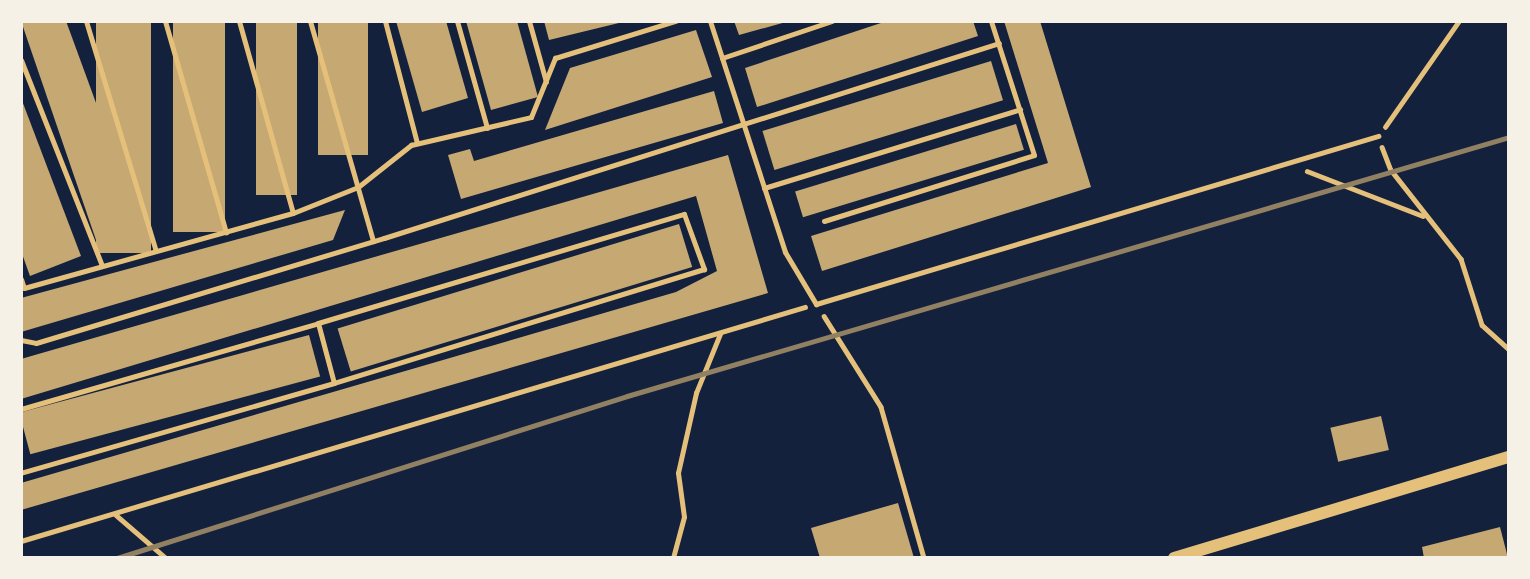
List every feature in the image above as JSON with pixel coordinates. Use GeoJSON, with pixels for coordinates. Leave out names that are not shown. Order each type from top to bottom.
{"type":"FeatureCollection","features":[{"type":"Feature","properties":{"kind":"street"},"geometry":{"type":"LineString","coordinates":[[1174,558],[1509,457]]}},
{"type":"Feature","properties":{"kind":"lane"},"geometry":{"type":"LineString","coordinates":[[86,21],[156,251]]}},
{"type":"Feature","properties":{"kind":"lane"},"geometry":{"type":"LineString","coordinates":[[165,21],[226,232]]}},
{"type":"Feature","properties":{"kind":"lane"},"geometry":{"type":"LineString","coordinates":[[239,21],[293,213]]}},
{"type":"Feature","properties":{"kind":"lane"},"geometry":{"type":"LineString","coordinates":[[310,21],[373,241]]}},
{"type":"Feature","properties":{"kind":"lane"},"geometry":{"type":"LineString","coordinates":[[385,21],[417,144]]}},
{"type":"Feature","properties":{"kind":"lane"},"geometry":{"type":"LineString","coordinates":[[457,21],[486,128]]}},
{"type":"Feature","properties":{"kind":"lane"},"geometry":{"type":"LineString","coordinates":[[529,21],[546,82]]}},
{"type":"Feature","properties":{"kind":"lane"},"geometry":{"type":"LineString","coordinates":[[21,279],[24,288],[293,213],[358,187],[417,144],[531,117],[555,58],[675,21]]}},
{"type":"Feature","properties":{"kind":"lane"},"geometry":{"type":"LineString","coordinates":[[710,21],[785,253],[816,304],[1378,136]]}},
{"type":"Feature","properties":{"kind":"lane"},"geometry":{"type":"LineString","coordinates":[[722,58],[832,21]]}},
{"type":"Feature","properties":{"kind":"lane"},"geometry":{"type":"LineString","coordinates":[[824,221],[1034,155],[991,21]]}},
{"type":"Feature","properties":{"kind":"lane"},"geometry":{"type":"LineString","coordinates":[[21,340],[36,343],[373,241],[744,127],[999,43]]}},
{"type":"Feature","properties":{"kind":"lane"},"geometry":{"type":"LineString","coordinates":[[21,60],[102,266]]}},
{"type":"Feature","properties":{"kind":"lane"},"geometry":{"type":"LineString","coordinates":[[764,188],[1020,109]]}},
{"type":"Feature","properties":{"kind":"lane"},"geometry":{"type":"LineString","coordinates":[[21,409],[684,214],[705,269],[334,383],[21,473]]}},
{"type":"Feature","properties":{"kind":"lane"},"geometry":{"type":"LineString","coordinates":[[317,323],[334,383]]}},
{"type":"Feature","properties":{"kind":"path"},"geometry":{"type":"LineString","coordinates":[[1458,21],[1378,136],[1391,170],[1461,259],[1482,325],[1509,349]]}},
{"type":"Feature","properties":{"kind":"path"},"geometry":{"type":"LineString","coordinates":[[1287,163],[1426,217]]}},
{"type":"Feature","properties":{"kind":"path"},"geometry":{"type":"LineString","coordinates":[[21,541],[816,304],[881,407],[924,558]]}},
{"type":"Feature","properties":{"kind":"path"},"geometry":{"type":"LineString","coordinates":[[673,558],[684,517],[678,473],[696,393],[721,333]]}},
{"type":"Feature","properties":{"kind":"path"},"geometry":{"type":"LineString","coordinates":[[116,514],[166,558]]}},
{"type":"Feature","properties":{"kind":"building"},"geometry":{"type":"Polygon","coordinates":[[[21,21],[66,21],[140,223],[96,240],[21,21]]]}},
{"type":"Feature","properties":{"kind":"building"},"geometry":{"type":"Polygon","coordinates":[[[96,21],[151,21],[151,253],[96,253],[96,21]]]}},
{"type":"Feature","properties":{"kind":"building"},"geometry":{"type":"Polygon","coordinates":[[[173,21],[225,21],[225,232],[173,232],[173,21]]]}},
{"type":"Feature","properties":{"kind":"building"},"geometry":{"type":"Polygon","coordinates":[[[256,21],[297,21],[297,195],[256,195],[256,21]]]}},
{"type":"Feature","properties":{"kind":"building"},"geometry":{"type":"Polygon","coordinates":[[[318,21],[368,21],[368,155],[318,155],[318,21]]]}},
{"type":"Feature","properties":{"kind":"building"},"geometry":{"type":"Polygon","coordinates":[[[396,21],[446,21],[468,98],[422,112],[396,21]]]}},
{"type":"Feature","properties":{"kind":"building"},"geometry":{"type":"Polygon","coordinates":[[[466,21],[517,21],[538,97],[491,110],[466,21]]]}},
{"type":"Feature","properties":{"kind":"building"},"geometry":{"type":"Polygon","coordinates":[[[544,21],[623,21],[623,22],[549,40],[544,21]]]}},
{"type":"Feature","properties":{"kind":"building"},"geometry":{"type":"Polygon","coordinates":[[[734,21],[786,21],[786,22],[739,35],[734,21]]]}},
{"type":"Feature","properties":{"kind":"building"},"geometry":{"type":"Polygon","coordinates":[[[887,21],[973,21],[978,36],[757,107],[745,68],[887,21]]]}},
{"type":"Feature","properties":{"kind":"building"},"geometry":{"type":"Polygon","coordinates":[[[1004,21],[1040,21],[1091,187],[822,271],[811,236],[1048,163],[1004,21]]]}},
{"type":"Feature","properties":{"kind":"building"},"geometry":{"type":"Polygon","coordinates":[[[696,30],[712,77],[545,130],[570,68],[696,30]]]}},
{"type":"Feature","properties":{"kind":"building"},"geometry":{"type":"Polygon","coordinates":[[[991,61],[1003,100],[774,170],[762,131],[991,61]]]}},
{"type":"Feature","properties":{"kind":"building"},"geometry":{"type":"Polygon","coordinates":[[[714,91],[723,123],[461,199],[448,155],[470,149],[474,161],[714,91]]]}},
{"type":"Feature","properties":{"kind":"building"},"geometry":{"type":"Polygon","coordinates":[[[21,98],[81,256],[30,276],[21,251],[21,98]]]}},
{"type":"Feature","properties":{"kind":"building"},"geometry":{"type":"Polygon","coordinates":[[[1016,124],[1024,150],[803,217],[795,192],[1016,124]]]}},
{"type":"Feature","properties":{"kind":"building"},"geometry":{"type":"Polygon","coordinates":[[[728,155],[768,293],[21,510],[21,483],[676,292],[717,271],[696,196],[21,399],[21,359],[728,155]]]}},
{"type":"Feature","properties":{"kind":"building"},"geometry":{"type":"Polygon","coordinates":[[[345,210],[333,240],[21,332],[21,298],[345,210]]]}},
{"type":"Feature","properties":{"kind":"building"},"geometry":{"type":"Polygon","coordinates":[[[679,224],[692,267],[351,371],[338,328],[679,224]]]}},
{"type":"Feature","properties":{"kind":"building"},"geometry":{"type":"Polygon","coordinates":[[[309,335],[320,377],[30,454],[21,412],[309,335]]]}},
{"type":"Feature","properties":{"kind":"building"},"geometry":{"type":"Polygon","coordinates":[[[1381,416],[1389,450],[1338,462],[1330,428],[1381,416]]]}},
{"type":"Feature","properties":{"kind":"building"},"geometry":{"type":"Polygon","coordinates":[[[898,503],[914,558],[820,558],[811,528],[898,503]]]}},
{"type":"Feature","properties":{"kind":"building"},"geometry":{"type":"Polygon","coordinates":[[[1500,527],[1508,558],[1424,558],[1422,547],[1500,527]]]}},
{"type":"Feature","properties":{"kind":"railway"},"geometry":{"type":"LineString","coordinates":[[117,558],[627,396],[1509,137]]}}]}
